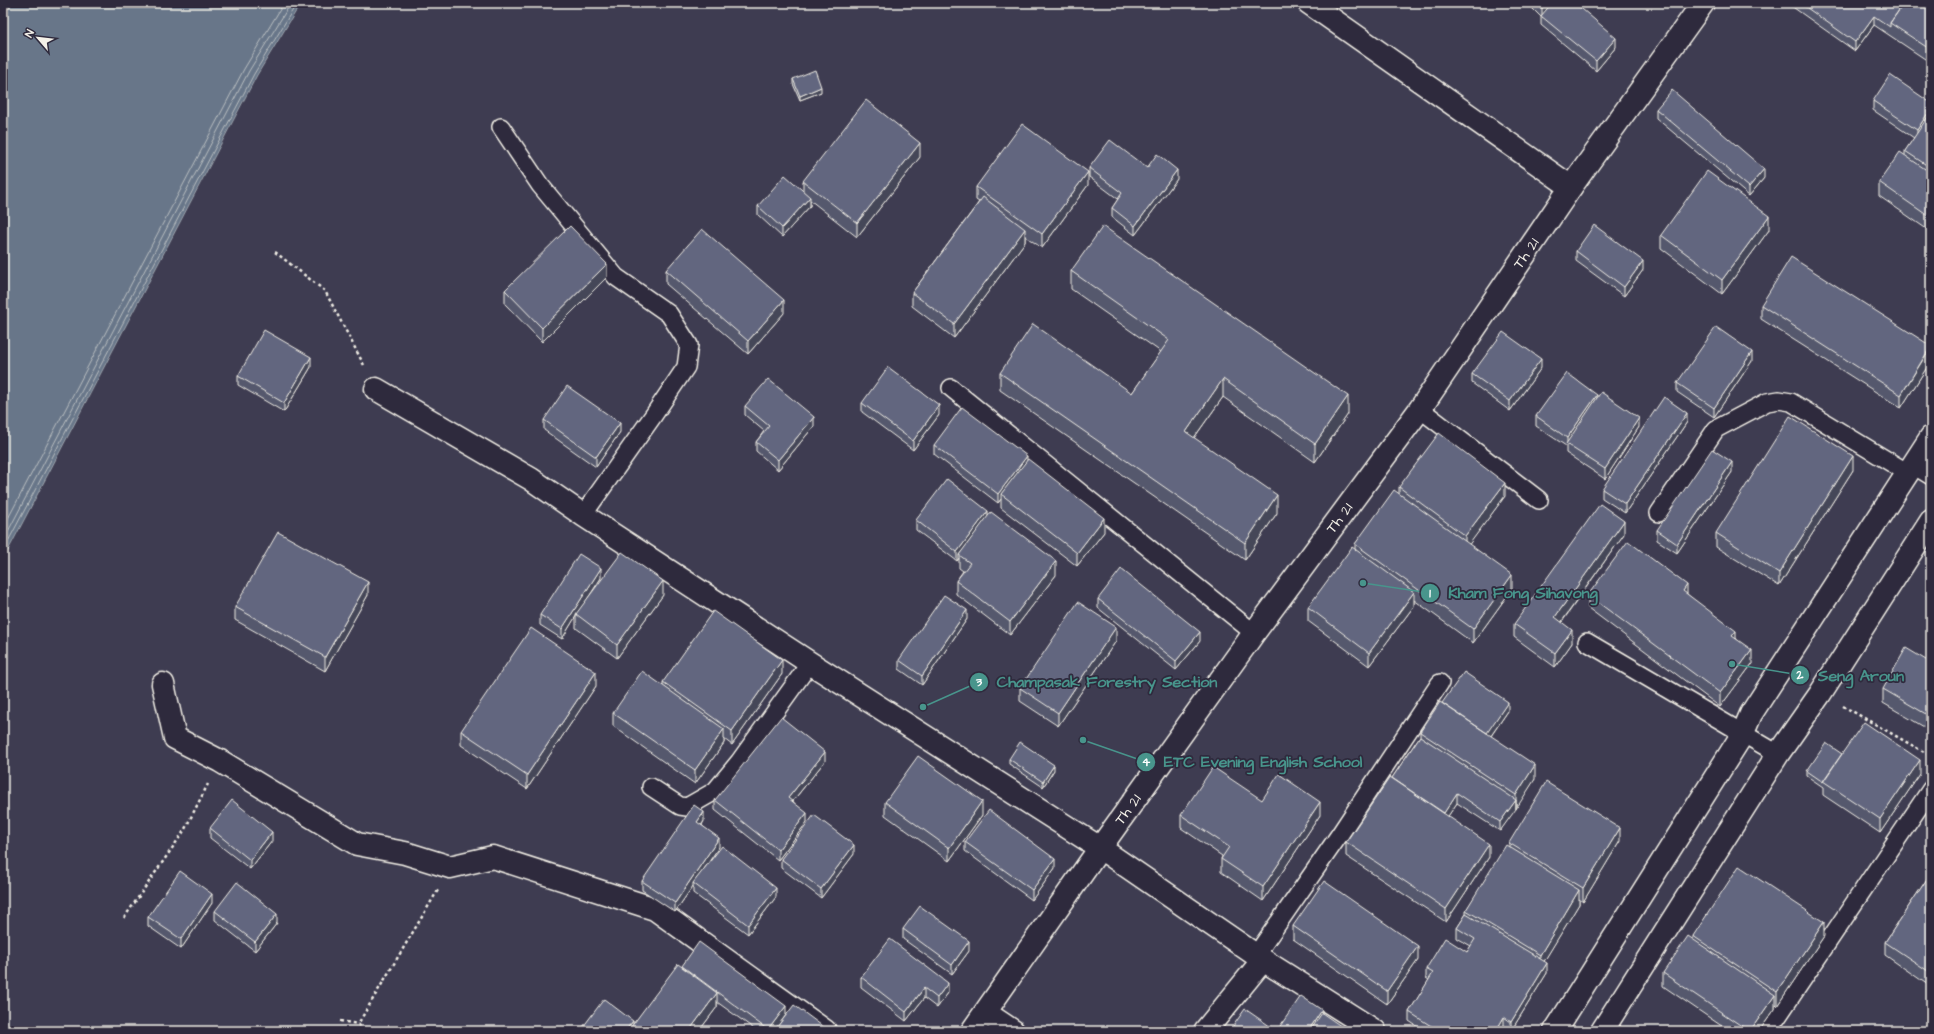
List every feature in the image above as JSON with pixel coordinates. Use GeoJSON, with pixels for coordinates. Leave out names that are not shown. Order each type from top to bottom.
{"type":"FeatureCollection","features":[{"type":"Feature","properties":{"kind":"main road"},"geometry":{"type":"LineString","coordinates":[[1309,3],[1571,187]]}},
{"type":"Feature","properties":{"kind":"main road","name":"Th 21"},"geometry":{"type":"LineString","coordinates":[[972,1031],[1100,848],[1254,633],[1420,409],[1571,187],[1703,3]]}},
{"type":"Feature","properties":{"kind":"main road"},"geometry":{"type":"LineString","coordinates":[[376,389],[531,479],[582,515],[810,664],[1100,848],[1259,957],[1375,1031]]}},
{"type":"Feature","properties":{"kind":"main road"},"geometry":{"type":"LineString","coordinates":[[1555,1031],[1742,734],[1751,714],[1931,437]]}},
{"type":"Feature","properties":{"kind":"main road"},"geometry":{"type":"LineString","coordinates":[[1602,1031],[1778,754],[1820,694],[1931,521]]}},
{"type":"Feature","properties":{"kind":"main road"},"geometry":{"type":"LineString","coordinates":[[163,684],[174,738],[220,761],[357,844],[405,853],[450,867],[493,857],[655,908],[825,1031]]}},
{"type":"Feature","properties":{"kind":"main road"},"geometry":{"type":"LineString","coordinates":[[1205,1031],[1259,957]]}},
{"type":"Feature","properties":{"kind":"main road"},"geometry":{"type":"LineString","coordinates":[[986,1013],[1013,1031]]}},
{"type":"Feature","properties":{"kind":"lane"},"geometry":{"type":"LineString","coordinates":[[501,127],[540,185],[616,277],[669,314],[690,345],[686,367],[582,515]]}},
{"type":"Feature","properties":{"kind":"lane"},"geometry":{"type":"LineString","coordinates":[[951,388],[1254,633]]}},
{"type":"Feature","properties":{"kind":"lane"},"geometry":{"type":"LineString","coordinates":[[1659,514],[1716,428],[1767,402],[1779,400],[1791,402],[1910,469],[1931,476]]}},
{"type":"Feature","properties":{"kind":"lane"},"geometry":{"type":"LineString","coordinates":[[1420,409],[1539,500]]}},
{"type":"Feature","properties":{"kind":"lane"},"geometry":{"type":"LineString","coordinates":[[1587,642],[1778,754]]}},
{"type":"Feature","properties":{"kind":"lane"},"geometry":{"type":"LineString","coordinates":[[651,787],[680,806],[687,807],[715,791],[810,664]]}},
{"type":"Feature","properties":{"kind":"lane"},"geometry":{"type":"LineString","coordinates":[[1259,957],[1440,683]]}},
{"type":"Feature","properties":{"kind":"lane"},"geometry":{"type":"LineString","coordinates":[[1768,1031],[1931,789]]}},
{"type":"Feature","properties":{"kind":"path"},"geometry":{"type":"LineString","coordinates":[[275,252],[325,291],[347,330],[376,389]]}},
{"type":"Feature","properties":{"kind":"path"},"geometry":{"type":"LineString","coordinates":[[1820,694],[1931,756]]}},
{"type":"Feature","properties":{"kind":"path"},"geometry":{"type":"LineString","coordinates":[[124,918],[184,831],[220,761]]}},
{"type":"Feature","properties":{"kind":"path"},"geometry":{"type":"LineString","coordinates":[[358,1024],[369,1003],[417,926],[450,867]]}},
{"type":"Feature","properties":{"kind":"path"},"geometry":{"type":"LineString","coordinates":[[340,1021],[358,1024],[364,1031]]}},
{"type":"Feature","properties":{"kind":"water"},"geometry":{"type":"Polygon","coordinates":[[[3,3],[301,3],[257,75],[3,560],[3,3]]]}},
{"type":"Feature","properties":{"kind":"building"},"geometry":{"type":"Polygon","coordinates":[[[1537,3],[1548,3],[1542,8],[1537,3]]]}},
{"type":"Feature","properties":{"kind":"building"},"geometry":{"type":"Polygon","coordinates":[[[1552,3],[1575,3],[1616,38],[1596,61],[1541,16],[1552,3]]]}},
{"type":"Feature","properties":{"kind":"building"},"geometry":{"type":"Polygon","coordinates":[[[1800,3],[1904,3],[1890,23],[1890,27],[1874,16],[1855,42],[1800,3]]]}},
{"type":"Feature","properties":{"kind":"building"},"geometry":{"type":"Polygon","coordinates":[[[1904,3],[1931,3],[1931,50],[1890,23],[1904,3]]]}},
{"type":"Feature","properties":{"kind":"building"},"geometry":{"type":"Polygon","coordinates":[[[815,70],[821,87],[800,96],[793,79],[815,70]]]}},
{"type":"Feature","properties":{"kind":"building"},"geometry":{"type":"Polygon","coordinates":[[[1890,75],[1931,103],[1931,108],[1917,130],[1873,101],[1890,75]]]}},
{"type":"Feature","properties":{"kind":"building"},"geometry":{"type":"Polygon","coordinates":[[[1672,90],[1764,169],[1749,187],[1656,109],[1672,90]]]}},
{"type":"Feature","properties":{"kind":"building"},"geometry":{"type":"Polygon","coordinates":[[[866,100],[920,143],[857,223],[803,181],[866,100]]]}},
{"type":"Feature","properties":{"kind":"building"},"geometry":{"type":"Polygon","coordinates":[[[1931,112],[1931,168],[1905,151],[1931,112]]]}},
{"type":"Feature","properties":{"kind":"building"},"geometry":{"type":"Polygon","coordinates":[[[1022,124],[1088,172],[1042,234],[976,187],[1022,124]]]}},
{"type":"Feature","properties":{"kind":"building"},"geometry":{"type":"Polygon","coordinates":[[[1110,140],[1147,168],[1157,154],[1177,170],[1135,226],[1112,208],[1122,193],[1089,168],[1110,140]]]}},
{"type":"Feature","properties":{"kind":"building"},"geometry":{"type":"Polygon","coordinates":[[[1900,152],[1931,173],[1931,218],[1879,182],[1900,152]]]}},
{"type":"Feature","properties":{"kind":"building"},"geometry":{"type":"Polygon","coordinates":[[[1707,171],[1769,216],[1722,280],[1661,235],[1707,171]]]}},
{"type":"Feature","properties":{"kind":"building"},"geometry":{"type":"Polygon","coordinates":[[[785,175],[810,197],[782,228],[758,206],[785,175]]]}},
{"type":"Feature","properties":{"kind":"building"},"geometry":{"type":"Polygon","coordinates":[[[983,197],[1025,229],[954,324],[912,293],[983,197]]]}},
{"type":"Feature","properties":{"kind":"building"},"geometry":{"type":"Polygon","coordinates":[[[1594,225],[1643,261],[1624,287],[1576,251],[1594,225]]]}},
{"type":"Feature","properties":{"kind":"building"},"geometry":{"type":"Polygon","coordinates":[[[570,226],[607,264],[542,328],[505,290],[570,226]]]}},
{"type":"Feature","properties":{"kind":"building"},"geometry":{"type":"Polygon","coordinates":[[[1103,226],[1348,396],[1315,444],[1223,379],[1186,432],[1277,495],[1245,543],[1000,373],[1033,324],[1132,393],[1169,340],[1071,271],[1103,226]]]}},
{"type":"Feature","properties":{"kind":"building"},"geometry":{"type":"Polygon","coordinates":[[[702,229],[784,300],[748,341],[666,270],[702,229]]]}},
{"type":"Feature","properties":{"kind":"building"},"geometry":{"type":"Polygon","coordinates":[[[1791,257],[1931,346],[1901,395],[1761,305],[1791,257]]]}},
{"type":"Feature","properties":{"kind":"building"},"geometry":{"type":"Polygon","coordinates":[[[1716,327],[1752,352],[1714,408],[1677,383],[1716,327]]]}},
{"type":"Feature","properties":{"kind":"building"},"geometry":{"type":"Polygon","coordinates":[[[264,330],[311,357],[284,403],[238,376],[264,330]]]}},
{"type":"Feature","properties":{"kind":"building"},"geometry":{"type":"Polygon","coordinates":[[[1503,332],[1541,359],[1510,401],[1472,374],[1503,332]]]}},
{"type":"Feature","properties":{"kind":"building"},"geometry":{"type":"Polygon","coordinates":[[[888,367],[939,405],[913,441],[862,403],[888,367]]]}},
{"type":"Feature","properties":{"kind":"building"},"geometry":{"type":"Polygon","coordinates":[[[1567,373],[1597,395],[1567,438],[1536,416],[1567,373]]]}},
{"type":"Feature","properties":{"kind":"building"},"geometry":{"type":"Polygon","coordinates":[[[768,379],[814,417],[778,460],[756,442],[769,426],[745,406],[768,379]]]}},
{"type":"Feature","properties":{"kind":"building"},"geometry":{"type":"Polygon","coordinates":[[[567,386],[620,423],[596,457],[544,420],[567,386]]]}},
{"type":"Feature","properties":{"kind":"building"},"geometry":{"type":"Polygon","coordinates":[[[1601,392],[1639,418],[1605,469],[1566,444],[1601,392]]]}},
{"type":"Feature","properties":{"kind":"building"},"geometry":{"type":"Polygon","coordinates":[[[1664,397],[1687,413],[1625,504],[1602,489],[1664,397]]]}},
{"type":"Feature","properties":{"kind":"building"},"geometry":{"type":"Polygon","coordinates":[[[962,407],[1027,456],[998,494],[934,445],[962,407]]]}},
{"type":"Feature","properties":{"kind":"building"},"geometry":{"type":"Polygon","coordinates":[[[1790,416],[1853,456],[1779,573],[1716,533],[1790,416]]]}},
{"type":"Feature","properties":{"kind":"building"},"geometry":{"type":"Polygon","coordinates":[[[1439,433],[1505,483],[1465,536],[1399,487],[1439,433]]]}},
{"type":"Feature","properties":{"kind":"building"},"geometry":{"type":"Polygon","coordinates":[[[1712,449],[1732,462],[1677,544],[1657,530],[1712,449]]]}},
{"type":"Feature","properties":{"kind":"building"},"geometry":{"type":"Polygon","coordinates":[[[1028,459],[1104,518],[1077,553],[1001,494],[1028,459]]]}},
{"type":"Feature","properties":{"kind":"building"},"geometry":{"type":"Polygon","coordinates":[[[947,479],[988,511],[957,552],[916,520],[947,479]]]}},
{"type":"Feature","properties":{"kind":"building"},"geometry":{"type":"Polygon","coordinates":[[[1394,490],[1512,575],[1473,629],[1355,544],[1394,490]]]}},
{"type":"Feature","properties":{"kind":"building"},"geometry":{"type":"Polygon","coordinates":[[[1600,504],[1624,521],[1555,617],[1572,630],[1555,653],[1514,624],[1600,504]]]}},
{"type":"Feature","properties":{"kind":"building"},"geometry":{"type":"Polygon","coordinates":[[[991,512],[1056,561],[1010,622],[956,581],[970,563],[959,555],[991,512]]]}},
{"type":"Feature","properties":{"kind":"building"},"geometry":{"type":"Polygon","coordinates":[[[278,532],[368,582],[325,657],[235,607],[278,532]]]}},
{"type":"Feature","properties":{"kind":"building"},"geometry":{"type":"Polygon","coordinates":[[[1628,541],[1687,585],[1683,591],[1736,631],[1732,636],[1752,650],[1720,693],[1588,595],[1628,541]]]}},
{"type":"Feature","properties":{"kind":"building"},"geometry":{"type":"Polygon","coordinates":[[[1352,547],[1414,592],[1369,653],[1308,607],[1352,547]]]}},
{"type":"Feature","properties":{"kind":"building"},"geometry":{"type":"Polygon","coordinates":[[[622,552],[663,581],[617,645],[576,614],[622,552]]]}},
{"type":"Feature","properties":{"kind":"building"},"geometry":{"type":"Polygon","coordinates":[[[579,554],[601,568],[562,629],[540,615],[579,554]]]}},
{"type":"Feature","properties":{"kind":"building"},"geometry":{"type":"Polygon","coordinates":[[[1121,569],[1200,632],[1176,661],[1098,599],[1121,569]]]}},
{"type":"Feature","properties":{"kind":"building"},"geometry":{"type":"Polygon","coordinates":[[[944,595],[967,610],[922,676],[899,660],[944,595]]]}},
{"type":"Feature","properties":{"kind":"building"},"geometry":{"type":"Polygon","coordinates":[[[1078,602],[1116,627],[1058,713],[1020,688],[1078,602]]]}},
{"type":"Feature","properties":{"kind":"building"},"geometry":{"type":"Polygon","coordinates":[[[713,611],[782,660],[732,731],[663,682],[713,611]]]}},
{"type":"Feature","properties":{"kind":"building"},"geometry":{"type":"Polygon","coordinates":[[[531,628],[596,672],[527,775],[461,731],[531,628]]]}},
{"type":"Feature","properties":{"kind":"building"},"geometry":{"type":"Polygon","coordinates":[[[1906,648],[1931,663],[1931,717],[1883,689],[1906,648]]]}},
{"type":"Feature","properties":{"kind":"building"},"geometry":{"type":"Polygon","coordinates":[[[642,671],[724,729],[695,770],[613,713],[642,671]]]}},
{"type":"Feature","properties":{"kind":"building"},"geometry":{"type":"Polygon","coordinates":[[[1464,672],[1508,702],[1487,733],[1442,703],[1464,672]]]}},
{"type":"Feature","properties":{"kind":"building"},"geometry":{"type":"Polygon","coordinates":[[[1440,702],[1535,765],[1516,795],[1420,732],[1440,702]]]}},
{"type":"Feature","properties":{"kind":"building"},"geometry":{"type":"Polygon","coordinates":[[[781,717],[825,752],[788,798],[807,813],[778,850],[715,800],[781,717]]]}},
{"type":"Feature","properties":{"kind":"building"},"geometry":{"type":"Polygon","coordinates":[[[1864,722],[1920,760],[1880,819],[1823,781],[1864,722]]]}},
{"type":"Feature","properties":{"kind":"building"},"geometry":{"type":"Polygon","coordinates":[[[1420,736],[1516,800],[1500,822],[1457,793],[1444,813],[1392,778],[1420,736]]]}},
{"type":"Feature","properties":{"kind":"building"},"geometry":{"type":"Polygon","coordinates":[[[1020,742],[1054,765],[1043,782],[1009,759],[1020,742]]]}},
{"type":"Feature","properties":{"kind":"building"},"geometry":{"type":"Polygon","coordinates":[[[1826,743],[1842,754],[1823,782],[1807,771],[1826,743]]]}},
{"type":"Feature","properties":{"kind":"building"},"geometry":{"type":"Polygon","coordinates":[[[918,756],[982,801],[949,848],[885,802],[918,756]]]}},
{"type":"Feature","properties":{"kind":"building"},"geometry":{"type":"Polygon","coordinates":[[[1213,767],[1262,800],[1279,774],[1320,802],[1263,887],[1221,859],[1229,847],[1181,815],[1213,767]]]}},
{"type":"Feature","properties":{"kind":"building"},"geometry":{"type":"Polygon","coordinates":[[[1390,777],[1489,844],[1446,909],[1346,842],[1390,777]]]}},
{"type":"Feature","properties":{"kind":"building"},"geometry":{"type":"Polygon","coordinates":[[[1546,782],[1620,828],[1583,888],[1509,843],[1546,782]]]}},
{"type":"Feature","properties":{"kind":"building"},"geometry":{"type":"Polygon","coordinates":[[[232,800],[272,832],[250,860],[210,828],[232,800]]]}},
{"type":"Feature","properties":{"kind":"building"},"geometry":{"type":"Polygon","coordinates":[[[694,805],[704,812],[697,822],[719,838],[675,903],[642,881],[694,805]]]}},
{"type":"Feature","properties":{"kind":"building"},"geometry":{"type":"Polygon","coordinates":[[[989,810],[1055,859],[1032,890],[965,842],[989,810]]]}},
{"type":"Feature","properties":{"kind":"building"},"geometry":{"type":"Polygon","coordinates":[[[814,815],[854,845],[821,889],[781,859],[814,815]]]}},
{"type":"Feature","properties":{"kind":"building"},"geometry":{"type":"Polygon","coordinates":[[[1506,845],[1579,890],[1540,955],[1466,910],[1506,845]]]}},
{"type":"Feature","properties":{"kind":"building"},"geometry":{"type":"Polygon","coordinates":[[[722,846],[776,888],[748,925],[693,883],[722,846]]]}},
{"type":"Feature","properties":{"kind":"building"},"geometry":{"type":"Polygon","coordinates":[[[1739,866],[1824,922],[1777,992],[1693,936],[1739,866]]]}},
{"type":"Feature","properties":{"kind":"building"},"geometry":{"type":"Polygon","coordinates":[[[180,871],[212,894],[181,939],[148,917],[180,871]]]}},
{"type":"Feature","properties":{"kind":"building"},"geometry":{"type":"Polygon","coordinates":[[[1931,873],[1931,973],[1885,942],[1931,873]]]}},
{"type":"Feature","properties":{"kind":"building"},"geometry":{"type":"Polygon","coordinates":[[[1324,881],[1418,946],[1387,991],[1293,926],[1324,881]]]}},
{"type":"Feature","properties":{"kind":"building"},"geometry":{"type":"Polygon","coordinates":[[[237,882],[277,914],[255,942],[215,911],[237,882]]]}},
{"type":"Feature","properties":{"kind":"building"},"geometry":{"type":"Polygon","coordinates":[[[920,906],[969,941],[952,965],[903,929],[920,906]]]}},
{"type":"Feature","properties":{"kind":"building"},"geometry":{"type":"Polygon","coordinates":[[[1466,914],[1547,963],[1511,1022],[1504,1017],[1496,1031],[1439,1031],[1409,1012],[1433,973],[1426,969],[1445,938],[1467,952],[1475,939],[1457,928],[1466,914]]]}},
{"type":"Feature","properties":{"kind":"building"},"geometry":{"type":"Polygon","coordinates":[[[1688,936],[1775,995],[1750,1031],[1663,973],[1688,936]]]}},
{"type":"Feature","properties":{"kind":"building"},"geometry":{"type":"Polygon","coordinates":[[[890,939],[948,983],[937,998],[924,988],[906,1012],[861,977],[890,939]]]}},
{"type":"Feature","properties":{"kind":"building"},"geometry":{"type":"Polygon","coordinates":[[[699,942],[786,1006],[768,1030],[682,966],[699,942]]]}},
{"type":"Feature","properties":{"kind":"building"},"geometry":{"type":"Polygon","coordinates":[[[678,964],[717,993],[689,1031],[628,1031],[678,964]]]}},
{"type":"Feature","properties":{"kind":"building"},"geometry":{"type":"Polygon","coordinates":[[[1301,996],[1322,1010],[1308,1031],[1281,1031],[1278,1029],[1301,996]]]}},
{"type":"Feature","properties":{"kind":"building"},"geometry":{"type":"Polygon","coordinates":[[[604,999],[633,1021],[625,1031],[580,1031],[604,999]]]}},
{"type":"Feature","properties":{"kind":"building"},"geometry":{"type":"Polygon","coordinates":[[[794,1005],[829,1031],[774,1031],[794,1005]]]}},
{"type":"Feature","properties":{"kind":"building"},"geometry":{"type":"Polygon","coordinates":[[[1245,1009],[1277,1031],[1240,1031],[1233,1026],[1245,1009]]]}},
{"type":"Feature","properties":{"kind":"building"},"geometry":{"type":"Polygon","coordinates":[[[1322,1013],[1348,1031],[1310,1031],[1322,1013]]]}},
{"type":"Feature","properties":{"kind":"place","name":"Kham Fong Sihavong"},"geometry":{"type":"Point","coordinates":[1363,583]}},
{"type":"Feature","properties":{"kind":"place","name":"Seng Aroun"},"geometry":{"type":"Point","coordinates":[1732,664]}},
{"type":"Feature","properties":{"kind":"place","name":"Champasak Forestry Section"},"geometry":{"type":"Point","coordinates":[923,707]}},
{"type":"Feature","properties":{"kind":"place","name":"ETC Evening English School"},"geometry":{"type":"Point","coordinates":[1083,740]}}]}
